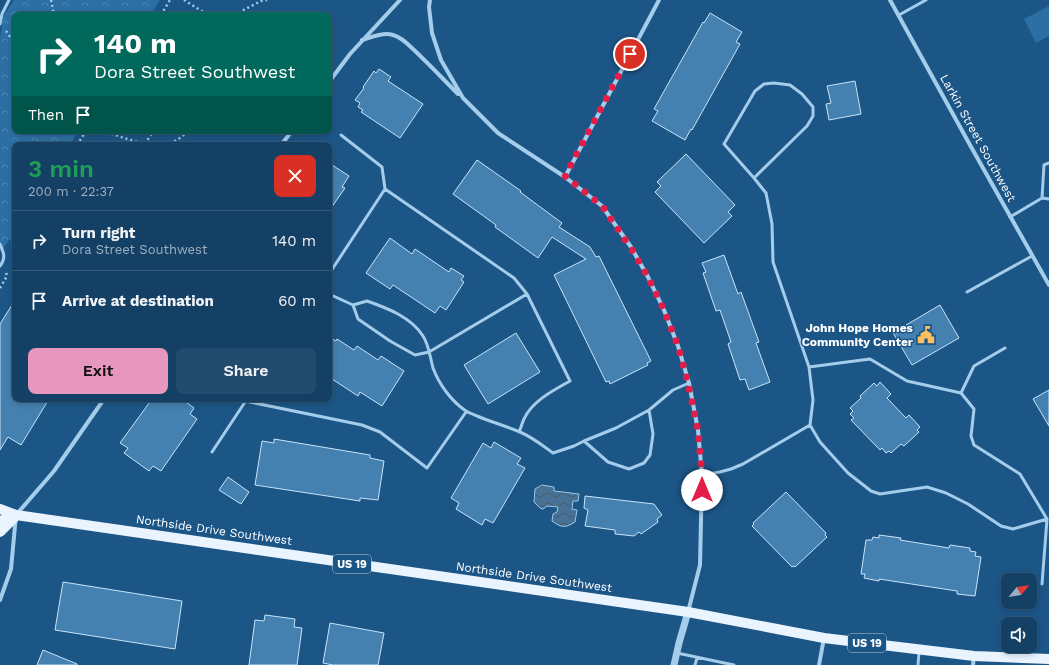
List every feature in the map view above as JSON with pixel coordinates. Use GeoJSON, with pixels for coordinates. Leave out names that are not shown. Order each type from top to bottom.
{"type":"FeatureCollection","features":[{"type":"Feature","properties":{"kind":"main road"},"geometry":{"type":"LineString","coordinates":[[0,508],[16,515],[0,532]]}},
{"type":"Feature","properties":{"kind":"main road","name":"Northside Drive Southwest"},"geometry":{"type":"LineString","coordinates":[[0,521],[16,515],[688,612],[824,638],[920,650],[974,661],[1046,661]]}},
{"type":"Feature","properties":{"kind":"street"},"geometry":{"type":"LineString","coordinates":[[332,78],[362,40],[400,0]]}},
{"type":"Feature","properties":{"kind":"street"},"geometry":{"type":"LineString","coordinates":[[430,0],[429,7],[432,33],[441,60],[463,98]]}},
{"type":"Feature","properties":{"kind":"street"},"geometry":{"type":"LineString","coordinates":[[565,176],[659,0]]}},
{"type":"Feature","properties":{"kind":"street","name":"Larkin Street Southwest"},"geometry":{"type":"LineString","coordinates":[[890,0],[1049,285]]}},
{"type":"Feature","properties":{"kind":"street"},"geometry":{"type":"LineString","coordinates":[[362,40],[383,34],[393,35],[403,40],[498,133],[565,176],[602,206],[631,248],[648,277],[664,310],[678,346],[698,430],[702,475],[700,565],[674,665]]}},
{"type":"Feature","properties":{"kind":"street"},"geometry":{"type":"LineString","coordinates":[[283,142],[290,134]]}},
{"type":"Feature","properties":{"kind":"street"},"geometry":{"type":"LineString","coordinates":[[0,600],[11,569],[16,515],[54,471],[102,402]]}},
{"type":"Feature","properties":{"kind":"street"},"geometry":{"type":"LineString","coordinates":[[819,665],[824,638]]}},
{"type":"Feature","properties":{"kind":"lane"},"geometry":{"type":"LineString","coordinates":[[0,24],[2,14],[9,0]]}},
{"type":"Feature","properties":{"kind":"lane"},"geometry":{"type":"LineString","coordinates":[[898,15],[926,0]]}},
{"type":"Feature","properties":{"kind":"lane"},"geometry":{"type":"LineString","coordinates":[[754,178],[807,126],[814,116],[813,107],[802,94],[790,85],[774,83],[764,84],[755,91],[724,144],[766,193],[772,224],[773,262],[809,367],[813,400],[810,425],[820,442],[848,473],[871,491],[880,494],[927,487],[946,493],[968,504],[1001,526],[1013,529],[1047,519]]}},
{"type":"Feature","properties":{"kind":"lane"},"geometry":{"type":"LineString","coordinates":[[332,269],[385,189],[382,167],[340,136]]}},
{"type":"Feature","properties":{"kind":"lane"},"geometry":{"type":"LineString","coordinates":[[1042,198],[1044,165],[1049,163]]}},
{"type":"Feature","properties":{"kind":"lane"},"geometry":{"type":"LineString","coordinates":[[385,189],[514,278],[527,294],[570,381],[551,392],[533,406],[524,418],[519,432]]}},
{"type":"Feature","properties":{"kind":"lane"},"geometry":{"type":"LineString","coordinates":[[1010,217],[1042,198],[1049,199]]}},
{"type":"Feature","properties":{"kind":"lane"},"geometry":{"type":"LineString","coordinates":[[0,244],[4,255],[4,261],[0,266]]}},
{"type":"Feature","properties":{"kind":"lane"},"geometry":{"type":"LineString","coordinates":[[967,292],[1032,256]]}},
{"type":"Feature","properties":{"kind":"lane"},"geometry":{"type":"LineString","coordinates":[[353,305],[358,319],[415,355],[429,352],[527,294]]}},
{"type":"Feature","properties":{"kind":"lane"},"geometry":{"type":"LineString","coordinates":[[332,295],[353,305],[367,301],[394,311],[412,324],[423,336],[439,382],[451,398],[466,412],[537,440],[553,453],[574,446],[616,428],[648,410],[673,390],[688,383]]}},
{"type":"Feature","properties":{"kind":"lane"},"geometry":{"type":"LineString","coordinates":[[961,393],[974,366],[1005,348]]}},
{"type":"Feature","properties":{"kind":"lane"},"geometry":{"type":"LineString","coordinates":[[809,367],[870,359],[907,381],[961,393],[974,409],[970,436],[974,445],[1020,474],[1047,519],[1042,584]]}},
{"type":"Feature","properties":{"kind":"lane"},"geometry":{"type":"LineString","coordinates":[[212,452],[245,402]]}},
{"type":"Feature","properties":{"kind":"lane"},"geometry":{"type":"LineString","coordinates":[[255,402],[362,425],[380,432],[427,468],[466,412]]}},
{"type":"Feature","properties":{"kind":"lane"},"geometry":{"type":"LineString","coordinates":[[584,441],[608,462],[629,469],[644,463],[650,455],[653,434],[648,410]]}},
{"type":"Feature","properties":{"kind":"lane"},"geometry":{"type":"LineString","coordinates":[[702,475],[720,472],[743,464],[810,425]]}},
{"type":"Feature","properties":{"kind":"lane"},"geometry":{"type":"LineString","coordinates":[[918,665],[920,650]]}},
{"type":"Feature","properties":{"kind":"lane"},"geometry":{"type":"LineString","coordinates":[[676,653],[734,665]]}},
{"type":"Feature","properties":{"kind":"lane"},"geometry":{"type":"LineString","coordinates":[[695,665],[697,658]]}},
{"type":"Feature","properties":{"kind":"path"},"geometry":{"type":"LineString","coordinates":[[51,0],[53,12]]}},
{"type":"Feature","properties":{"kind":"path"},"geometry":{"type":"LineString","coordinates":[[162,12],[170,0]]}},
{"type":"Feature","properties":{"kind":"path"},"geometry":{"type":"LineString","coordinates":[[184,0],[203,12]]}},
{"type":"Feature","properties":{"kind":"path"},"geometry":{"type":"LineString","coordinates":[[240,12],[267,0]]}},
{"type":"Feature","properties":{"kind":"path"},"geometry":{"type":"LineString","coordinates":[[112,134],[136,142]]}},
{"type":"Feature","properties":{"kind":"path"},"geometry":{"type":"LineString","coordinates":[[175,142],[185,134]]}},
{"type":"Feature","properties":{"kind":"green space"},"geometry":{"type":"Polygon","coordinates":[[[14,0],[160,0],[152,12],[12,12],[12,134],[76,134],[71,142],[12,142],[12,237],[0,252],[0,39],[3,17],[14,0]]]}},
{"type":"Feature","properties":{"kind":"green space"},"geometry":{"type":"Polygon","coordinates":[[[1049,6],[1049,36],[1036,43],[1024,19],[1049,6]]]}},
{"type":"Feature","properties":{"kind":"water"},"geometry":{"type":"Polygon","coordinates":[[[542,485],[554,487],[554,491],[579,494],[578,501],[573,501],[572,509],[577,510],[575,522],[566,526],[558,525],[552,521],[553,514],[557,512],[558,507],[547,506],[543,509],[534,502],[535,489],[542,485]]]}},
{"type":"Feature","properties":{"kind":"building"},"geometry":{"type":"Polygon","coordinates":[[[710,13],[742,32],[736,42],[740,44],[685,140],[652,121],[658,111],[654,109],[703,22],[704,23],[710,13]]]}},
{"type":"Feature","properties":{"kind":"building"},"geometry":{"type":"Polygon","coordinates":[[[379,69],[391,77],[388,81],[423,104],[400,138],[361,112],[363,110],[358,107],[360,103],[355,100],[374,71],[376,73],[379,69]]]}},
{"type":"Feature","properties":{"kind":"building"},"geometry":{"type":"Polygon","coordinates":[[[855,81],[861,114],[829,120],[826,104],[831,103],[827,86],[855,81]]]}},
{"type":"Feature","properties":{"kind":"building"},"geometry":{"type":"Polygon","coordinates":[[[686,154],[735,205],[728,212],[732,216],[704,243],[655,192],[661,186],[657,182],[686,154]]]}},
{"type":"Feature","properties":{"kind":"building"},"geometry":{"type":"Polygon","coordinates":[[[477,160],[521,191],[520,192],[562,223],[559,227],[590,247],[596,257],[599,256],[651,361],[647,363],[648,365],[610,384],[609,381],[606,382],[554,275],[586,259],[552,237],[538,258],[453,194],[477,160]]]}},
{"type":"Feature","properties":{"kind":"building"},"geometry":{"type":"Polygon","coordinates":[[[332,165],[349,176],[342,187],[345,188],[332,207],[332,165]]]}},
{"type":"Feature","properties":{"kind":"building"},"geometry":{"type":"Polygon","coordinates":[[[390,238],[412,254],[415,249],[449,272],[451,268],[464,276],[461,280],[464,282],[446,310],[440,306],[435,313],[393,285],[390,289],[366,273],[390,238]]]}},
{"type":"Feature","properties":{"kind":"building"},"geometry":{"type":"Polygon","coordinates":[[[724,255],[738,294],[741,292],[759,342],[756,343],[770,382],[749,390],[745,379],[740,380],[728,344],[731,342],[720,310],[716,311],[703,273],[706,272],[702,263],[724,255]]]}},
{"type":"Feature","properties":{"kind":"building"},"geometry":{"type":"Polygon","coordinates":[[[12,305],[12,402],[47,402],[21,445],[8,437],[0,450],[0,324],[12,305]]]}},
{"type":"Feature","properties":{"kind":"building","name":"John Hope Homes Community Center"},"geometry":{"type":"Polygon","coordinates":[[[940,305],[959,338],[912,365],[892,331],[898,334],[896,331],[940,305]]]}},
{"type":"Feature","properties":{"kind":"building"},"geometry":{"type":"Polygon","coordinates":[[[516,333],[540,372],[488,404],[464,365],[516,333]]]}},
{"type":"Feature","properties":{"kind":"building"},"geometry":{"type":"Polygon","coordinates":[[[332,339],[336,341],[337,339],[354,350],[357,346],[378,360],[381,356],[404,371],[382,406],[360,392],[358,396],[332,379],[332,339]]]}},
{"type":"Feature","properties":{"kind":"building"},"geometry":{"type":"Polygon","coordinates":[[[880,382],[891,394],[887,398],[906,418],[909,415],[920,427],[917,430],[919,432],[904,446],[901,444],[891,453],[889,451],[886,453],[882,448],[880,450],[851,420],[854,418],[850,414],[853,411],[850,408],[861,398],[860,396],[874,383],[877,386],[880,382]]]}},
{"type":"Feature","properties":{"kind":"building"},"geometry":{"type":"Polygon","coordinates":[[[1049,390],[1049,426],[1033,399],[1049,390]]]}},
{"type":"Feature","properties":{"kind":"building"},"geometry":{"type":"Polygon","coordinates":[[[150,402],[186,402],[194,408],[190,414],[197,419],[161,471],[153,466],[149,471],[124,453],[128,448],[120,443],[150,402]]]}},
{"type":"Feature","properties":{"kind":"building"},"geometry":{"type":"Polygon","coordinates":[[[274,439],[370,455],[370,458],[384,461],[378,500],[360,498],[360,501],[255,485],[262,441],[274,443],[274,439]]]}},
{"type":"Feature","properties":{"kind":"building"},"geometry":{"type":"Polygon","coordinates":[[[494,442],[521,458],[517,464],[525,468],[493,523],[485,519],[482,525],[456,509],[459,503],[451,498],[483,443],[491,448],[494,442]]]}},
{"type":"Feature","properties":{"kind":"building"},"geometry":{"type":"Polygon","coordinates":[[[228,477],[249,492],[241,504],[219,490],[228,477]]]}},
{"type":"Feature","properties":{"kind":"building"},"geometry":{"type":"Polygon","coordinates":[[[786,492],[826,533],[825,535],[827,537],[795,567],[792,567],[752,526],[754,524],[753,523],[786,492]]]}},
{"type":"Feature","properties":{"kind":"building"},"geometry":{"type":"Polygon","coordinates":[[[585,496],[654,504],[662,515],[657,519],[658,522],[641,534],[639,532],[634,536],[615,534],[615,530],[585,526],[588,510],[584,508],[585,496]]]}},
{"type":"Feature","properties":{"kind":"building"},"geometry":{"type":"Polygon","coordinates":[[[879,535],[949,548],[950,545],[970,548],[970,551],[976,552],[975,556],[981,557],[975,596],[957,594],[957,591],[864,578],[865,574],[861,574],[866,540],[872,540],[873,537],[879,538],[879,535]]]}},
{"type":"Feature","properties":{"kind":"building"},"geometry":{"type":"Polygon","coordinates":[[[63,582],[182,601],[175,649],[55,630],[63,582]]]}},
{"type":"Feature","properties":{"kind":"building"},"geometry":{"type":"Polygon","coordinates":[[[265,615],[295,619],[294,627],[302,628],[297,665],[249,665],[255,620],[264,621],[265,615]]]}},
{"type":"Feature","properties":{"kind":"building"},"geometry":{"type":"Polygon","coordinates":[[[330,623],[384,633],[378,665],[333,665],[323,663],[330,623]]]}},
{"type":"Feature","properties":{"kind":"building"},"geometry":{"type":"Polygon","coordinates":[[[43,650],[77,664],[77,665],[37,665],[43,650]]]}},
{"type":"Feature","properties":{"kind":"place","name":"John Hope Homes Community Center"},"geometry":{"type":"Point","coordinates":[926,335]}},
{"type":"Feature","properties":{"kind":"route"},"geometry":{"type":"LineString","coordinates":[[630,54],[565,176],[602,206],[631,248],[648,277],[664,310],[678,346],[698,430],[702,490]]}}]}
